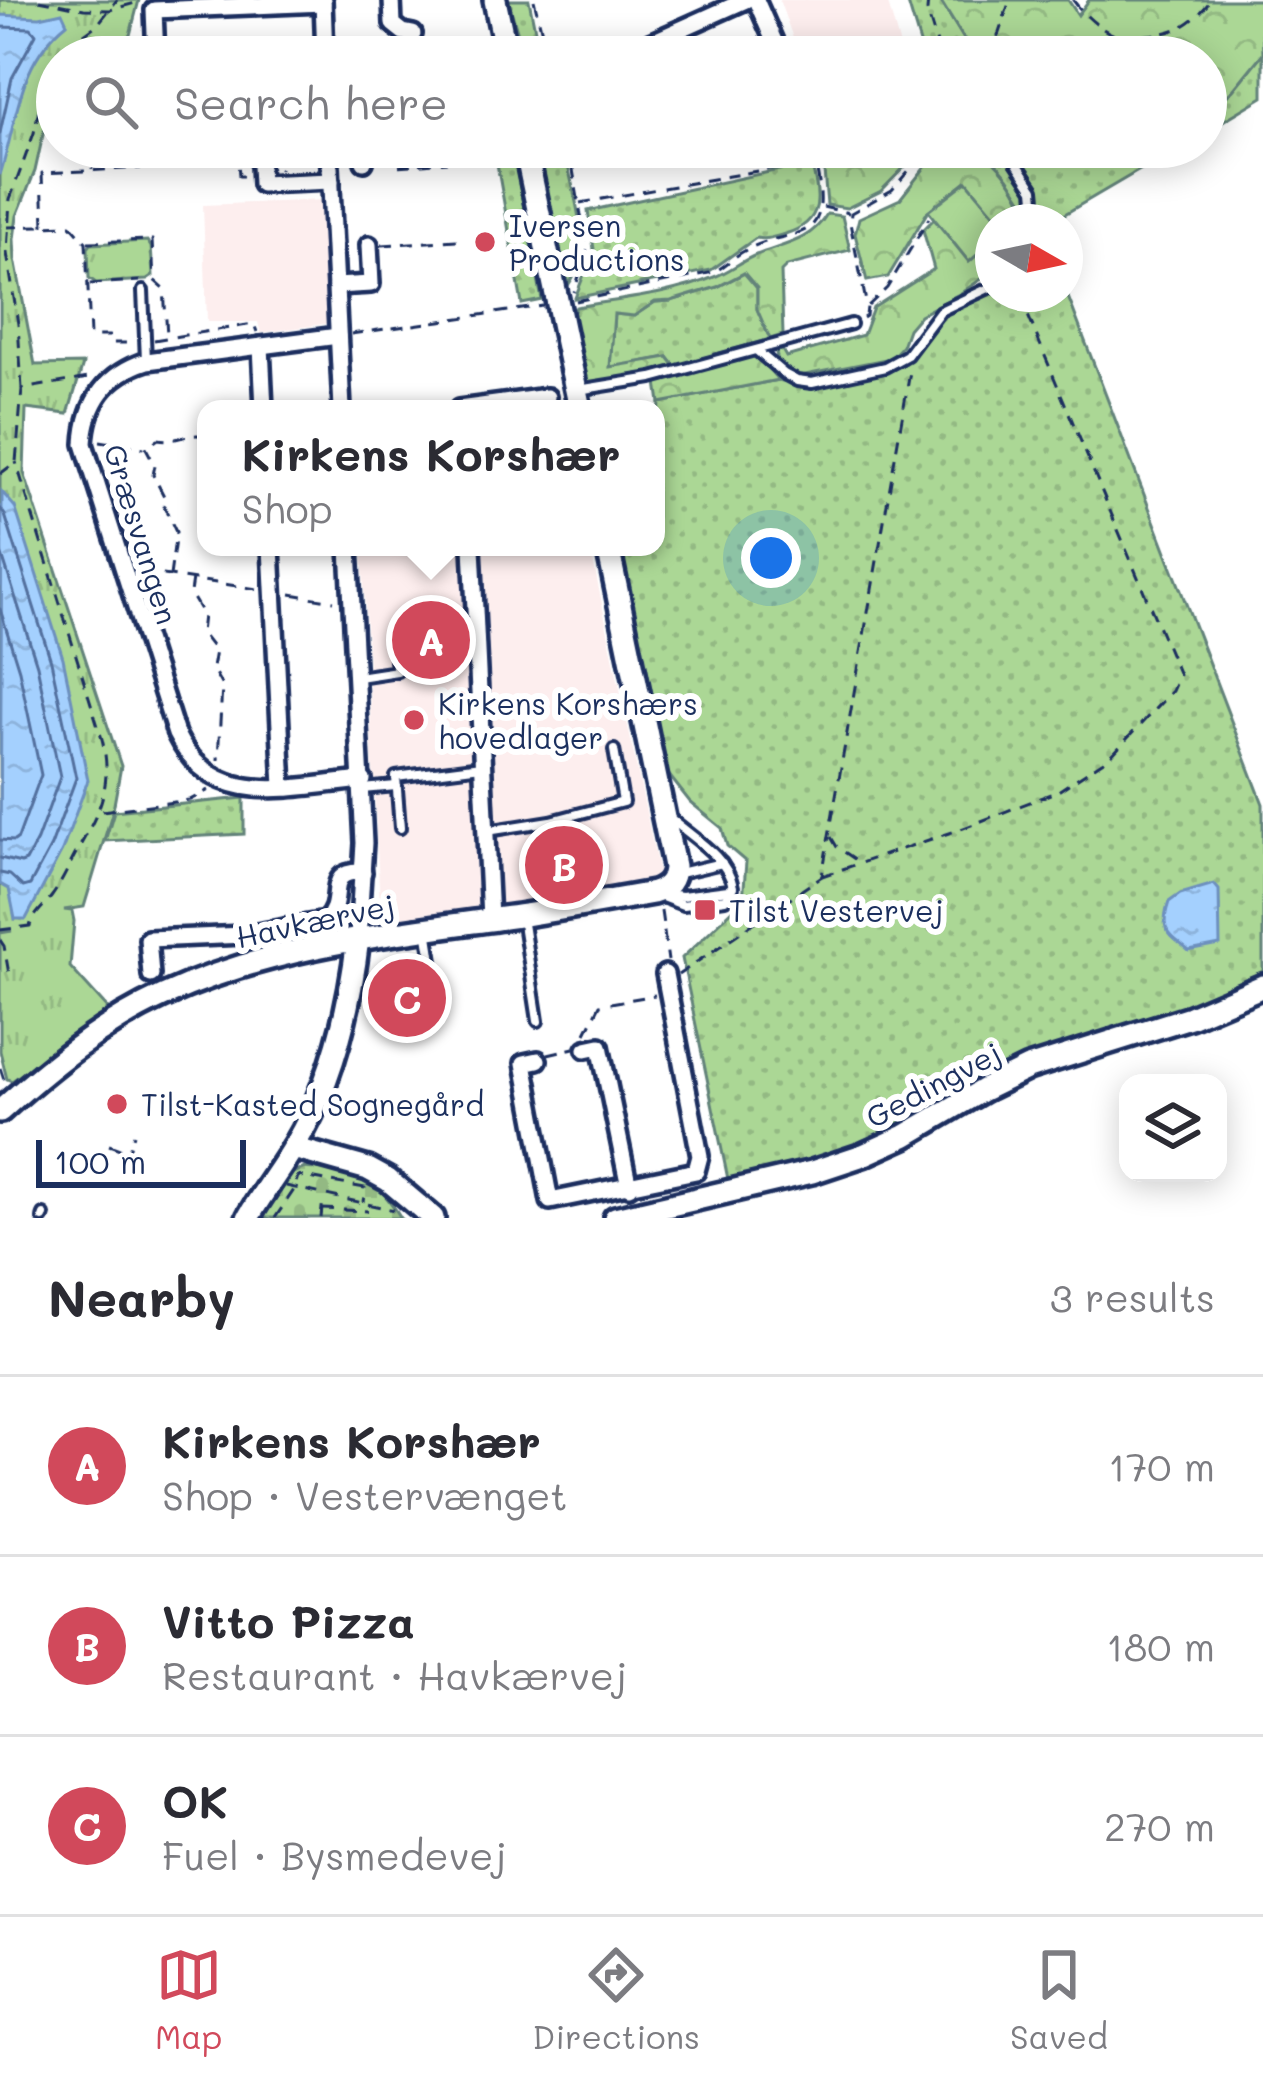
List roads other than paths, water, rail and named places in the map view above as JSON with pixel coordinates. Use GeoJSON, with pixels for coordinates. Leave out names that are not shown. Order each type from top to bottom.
{"type":"FeatureCollection","features":[{"type":"Feature","properties":{"kind":"street"},"geometry":{"type":"LineString","coordinates":[[392,0],[393,24],[413,34]]}},
{"type":"Feature","properties":{"kind":"street"},"geometry":{"type":"LineString","coordinates":[[495,0],[503,36]]}},
{"type":"Feature","properties":{"kind":"street"},"geometry":{"type":"LineString","coordinates":[[695,0],[703,20]]}},
{"type":"Feature","properties":{"kind":"street"},"geometry":{"type":"LineString","coordinates":[[668,36],[746,0]]}},
{"type":"Feature","properties":{"kind":"street"},"geometry":{"type":"LineString","coordinates":[[756,0],[772,36]]}},
{"type":"Feature","properties":{"kind":"street"},"geometry":{"type":"LineString","coordinates":[[155,36],[154,10],[323,1],[324,36]]}},
{"type":"Feature","properties":{"kind":"street"},"geometry":{"type":"LineString","coordinates":[[260,168],[261,184],[331,181]]}},
{"type":"Feature","properties":{"kind":"street"},"geometry":{"type":"LineString","coordinates":[[330,168],[342,400]]}},
{"type":"Feature","properties":{"kind":"street"},"geometry":{"type":"LineString","coordinates":[[529,168],[578,400]]}},
{"type":"Feature","properties":{"kind":"street"},"geometry":{"type":"LineString","coordinates":[[335,286],[370,284],[368,245]]}},
{"type":"Feature","properties":{"kind":"street","name":"Græsvangen"},"geometry":{"type":"LineString","coordinates":[[283,787],[239,788],[217,779],[194,763],[176,734],[84,439],[91,404],[102,387],[115,375],[146,362],[338,336]]}},
{"type":"Feature","properties":{"kind":"street"},"geometry":{"type":"LineString","coordinates":[[261,346],[264,400]]}},
{"type":"Feature","properties":{"kind":"street"},"geometry":{"type":"LineString","coordinates":[[526,400],[547,397]]}},
{"type":"Feature","properties":{"kind":"street"},"geometry":{"type":"LineString","coordinates":[[271,556],[283,787],[363,784]]}},
{"type":"Feature","properties":{"kind":"street"},"geometry":{"type":"LineString","coordinates":[[248,1218],[312,1111],[352,985],[363,872],[363,784],[350,556]]}},
{"type":"Feature","properties":{"kind":"street"},"geometry":{"type":"LineString","coordinates":[[472,556],[490,919]]}},
{"type":"Feature","properties":{"kind":"street"},"geometry":{"type":"LineString","coordinates":[[610,556],[674,875],[653,893]]}},
{"type":"Feature","properties":{"kind":"street","name":"Havkærvej"},"geometry":{"type":"LineString","coordinates":[[151,975],[148,939],[245,935],[325,921],[337,906],[340,876],[347,871],[363,872]]}},
{"type":"Feature","properties":{"kind":"street","name":"Havkærvej"},"geometry":{"type":"LineString","coordinates":[[0,1111],[110,1024],[160,997],[260,959],[358,938],[653,893]]}},
{"type":"Feature","properties":{"kind":"street"},"geometry":{"type":"LineString","coordinates":[[538,1060],[524,1063],[550,1201],[696,1171],[700,1156],[666,983]]}},
{"type":"Feature","properties":{"kind":"street","name":"Gedingvej"},"geometry":{"type":"LineString","coordinates":[[583,1048],[600,1046],[625,1188],[621,1217],[812,1172],[863,1155],[1028,1068],[1190,1017],[1263,986]]}},
{"type":"Feature","properties":{"kind":"street"},"geometry":{"type":"LineString","coordinates":[[293,1148],[368,1169],[433,1218]]}},
{"type":"Feature","properties":{"kind":"lane"},"geometry":{"type":"LineString","coordinates":[[1020,168],[1034,189],[1035,204]]}},
{"type":"Feature","properties":{"kind":"lane"},"geometry":{"type":"LineString","coordinates":[[142,291],[146,362]]}},
{"type":"Feature","properties":{"kind":"lane"},"geometry":{"type":"LineString","coordinates":[[755,350],[796,381],[812,383],[885,368],[907,355],[940,311],[975,294]]}},
{"type":"Feature","properties":{"kind":"lane"},"geometry":{"type":"LineString","coordinates":[[578,400],[851,324]]}},
{"type":"Feature","properties":{"kind":"lane"},"geometry":{"type":"LineString","coordinates":[[357,677],[397,671],[395,661]]}},
{"type":"Feature","properties":{"kind":"lane"},"geometry":{"type":"LineString","coordinates":[[485,831],[551,821],[623,802],[614,750]]}},
{"type":"Feature","properties":{"kind":"lane"},"geometry":{"type":"LineString","coordinates":[[400,828],[395,777],[481,766]]}},
{"type":"Feature","properties":{"kind":"lane"},"geometry":{"type":"LineString","coordinates":[[363,784],[396,786]]}},
{"type":"Feature","properties":{"kind":"lane"},"geometry":{"type":"LineString","coordinates":[[653,893],[683,905],[720,900],[732,892],[733,880],[722,863],[663,812]]}},
{"type":"Feature","properties":{"kind":"lane"},"geometry":{"type":"LineString","coordinates":[[674,875],[722,863]]}},
{"type":"Feature","properties":{"kind":"lane"},"geometry":{"type":"LineString","coordinates":[[522,915],[538,1022]]}},
{"type":"Feature","properties":{"kind":"lane"},"geometry":{"type":"LineString","coordinates":[[427,928],[439,1005],[402,1011],[377,1006],[384,978],[433,970]]}},
{"type":"Feature","properties":{"kind":"water"},"geometry":{"type":"Polygon","coordinates":[[[62,12],[67,23],[54,36],[36,36],[36,60],[0,175],[0,15],[40,17],[62,12]]]}},
{"type":"Feature","properties":{"kind":"water"},"geometry":{"type":"Polygon","coordinates":[[[2,492],[15,507],[63,658],[88,780],[62,851],[26,919],[15,919],[9,889],[0,884],[2,492]]]}},
{"type":"Feature","properties":{"kind":"water"},"geometry":{"type":"Polygon","coordinates":[[[1214,884],[1219,890],[1220,945],[1189,951],[1167,931],[1169,902],[1214,884]]]}},
{"type":"Feature","properties":{"kind":"place","name":"Iversen Productions"},"geometry":{"type":"Point","coordinates":[485,242]}},
{"type":"Feature","properties":{"kind":"place","name":"Kirkens Korshær"},"geometry":{"type":"Point","coordinates":[431,640]}},
{"type":"Feature","properties":{"kind":"place","name":"Kirkens Korshærs hovedlager"},"geometry":{"type":"Point","coordinates":[414,720]}},
{"type":"Feature","properties":{"kind":"place","name":"Vitto Pizza"},"geometry":{"type":"Point","coordinates":[564,865]}},
{"type":"Feature","properties":{"kind":"place","name":"Tilst Vestervej"},"geometry":{"type":"Point","coordinates":[705,910]}},
{"type":"Feature","properties":{"kind":"place","name":"OK"},"geometry":{"type":"Point","coordinates":[407,998]}},
{"type":"Feature","properties":{"kind":"place","name":"Tilst-Kasted Sognegård"},"geometry":{"type":"Point","coordinates":[117,1104]}}]}
